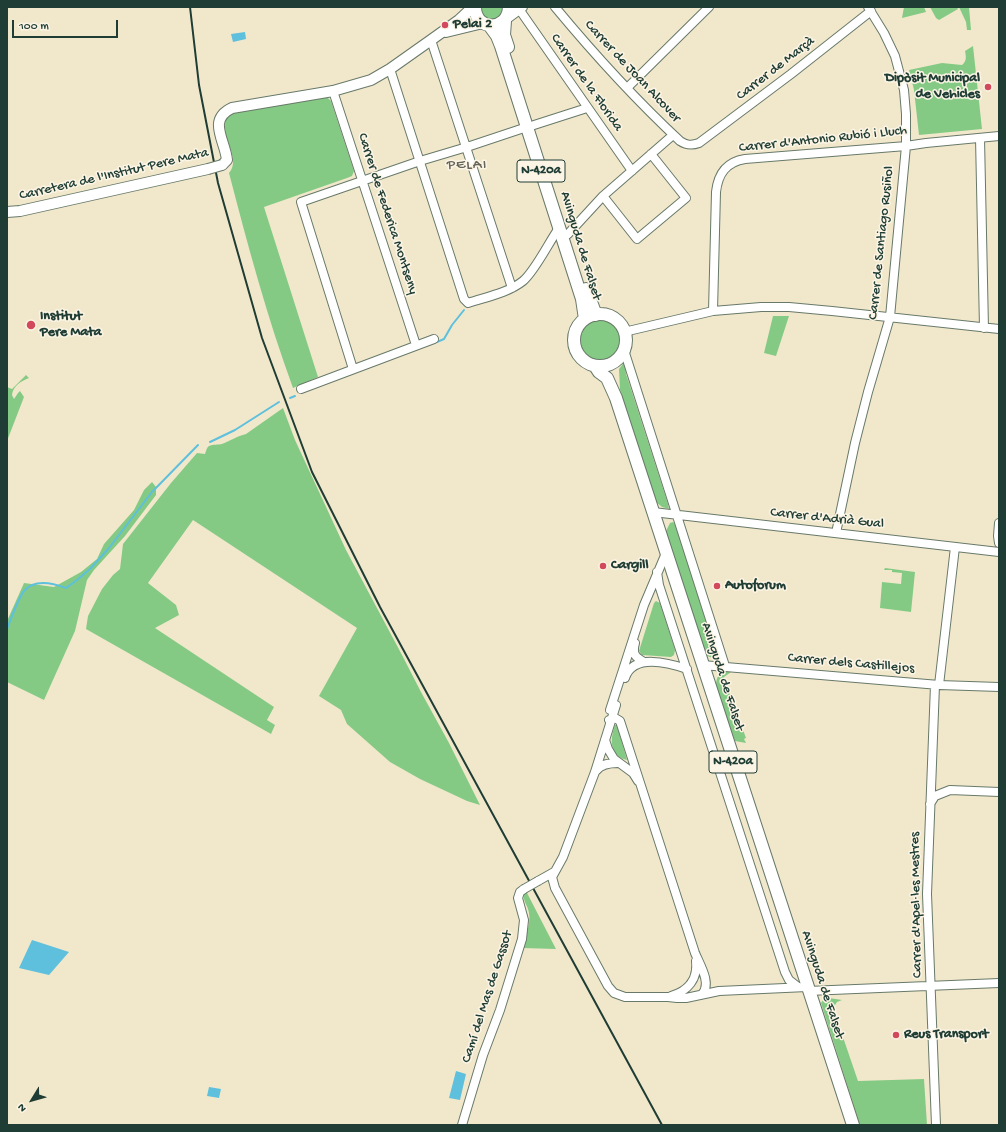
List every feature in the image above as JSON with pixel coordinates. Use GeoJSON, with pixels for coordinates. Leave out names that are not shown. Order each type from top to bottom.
{"type":"FeatureCollection","features":[{"type":"Feature","properties":{"kind":"main road","name":"N-420a"},"geometry":{"type":"LineString","coordinates":[[474,7],[477,16],[486,24]]}},
{"type":"Feature","properties":{"kind":"main road"},"geometry":{"type":"LineString","coordinates":[[486,24],[497,25],[512,12]]}},
{"type":"Feature","properties":{"kind":"main road","name":"Avinguda de Falset"},"geometry":{"type":"LineString","coordinates":[[512,12],[504,35],[530,126]]}},
{"type":"Feature","properties":{"kind":"main road","name":"Avinguda de Falset"},"geometry":{"type":"LineString","coordinates":[[486,24],[497,36],[530,126],[590,317]]}},
{"type":"Feature","properties":{"kind":"main road"},"geometry":{"type":"LineString","coordinates":[[590,317],[607,315],[615,319],[621,325],[626,336],[624,350]]}},
{"type":"Feature","properties":{"kind":"main road","name":"N-420a"},"geometry":{"type":"LineString","coordinates":[[590,317],[579,324],[575,332],[574,341],[576,352],[581,358],[586,363],[595,366]]}},
{"type":"Feature","properties":{"kind":"main road","name":"N-420a"},"geometry":{"type":"LineString","coordinates":[[617,360],[624,350]]}},
{"type":"Feature","properties":{"kind":"main road"},"geometry":{"type":"LineString","coordinates":[[595,366],[609,365],[617,360]]}},
{"type":"Feature","properties":{"kind":"main road","name":"Avinguda de Falset"},"geometry":{"type":"LineString","coordinates":[[616,398],[614,379],[617,360]]}},
{"type":"Feature","properties":{"kind":"main road","name":"Avinguda de Falset"},"geometry":{"type":"LineString","coordinates":[[595,366],[599,372],[607,378],[616,398],[804,988],[853,1125]]}},
{"type":"Feature","properties":{"kind":"street","name":"Carretera de l'Institut Pere Mata"},"geometry":{"type":"LineString","coordinates":[[7,212],[20,211],[222,166],[227,160],[218,123],[221,115],[225,111],[232,108],[333,90],[366,82],[390,70],[459,20],[474,7]]}},
{"type":"Feature","properties":{"kind":"street","name":"Carrer de Joan Alcover"},"geometry":{"type":"LineString","coordinates":[[555,7],[582,40],[673,135],[685,144],[695,145]]}},
{"type":"Feature","properties":{"kind":"street"},"geometry":{"type":"LineString","coordinates":[[627,88],[709,7]]}},
{"type":"Feature","properties":{"kind":"street","name":"Carrer de Marçà"},"geometry":{"type":"LineString","coordinates":[[695,145],[747,108],[869,9]]}},
{"type":"Feature","properties":{"kind":"street","name":"Carrer de Santiago Rusiñol"},"geometry":{"type":"LineString","coordinates":[[836,533],[868,392],[890,317],[906,146],[904,90],[895,56],[884,33],[869,9]]}},
{"type":"Feature","properties":{"kind":"street","name":"Carrer de la Florida"},"geometry":{"type":"LineString","coordinates":[[512,12],[587,108],[632,171]]}},
{"type":"Feature","properties":{"kind":"street","name":"Carretera de l'Institut Pere Mata"},"geometry":{"type":"LineString","coordinates":[[440,34],[486,24]]}},
{"type":"Feature","properties":{"kind":"street"},"geometry":{"type":"LineString","coordinates":[[431,40],[512,288]]}},
{"type":"Feature","properties":{"kind":"street"},"geometry":{"type":"LineString","coordinates":[[390,70],[464,299],[468,303],[512,288],[522,282],[564,231],[673,135]]}},
{"type":"Feature","properties":{"kind":"street","name":"Carrer de Federica Montseny"},"geometry":{"type":"LineString","coordinates":[[333,90],[416,345]]}},
{"type":"Feature","properties":{"kind":"street"},"geometry":{"type":"LineString","coordinates":[[353,369],[301,202],[420,161],[587,108]]}},
{"type":"Feature","properties":{"kind":"street","name":"Carrer d'Antonio Rubió i Lluch"},"geometry":{"type":"LineString","coordinates":[[713,311],[716,192],[719,176],[729,164],[745,159],[906,146],[999,136]]}},
{"type":"Feature","properties":{"kind":"street"},"geometry":{"type":"LineString","coordinates":[[980,138],[984,328]]}},
{"type":"Feature","properties":{"kind":"street"},"geometry":{"type":"LineString","coordinates":[[603,196],[637,239],[686,198],[651,154]]}},
{"type":"Feature","properties":{"kind":"street"},"geometry":{"type":"LineString","coordinates":[[624,332],[713,311],[733,308],[790,307],[999,330]]}},
{"type":"Feature","properties":{"kind":"street"},"geometry":{"type":"LineString","coordinates":[[301,389],[434,339]]}},
{"type":"Feature","properties":{"kind":"street","name":"Avinguda de Falset"},"geometry":{"type":"LineString","coordinates":[[624,350],[725,666]]}},
{"type":"Feature","properties":{"kind":"street","name":"Carrer d'Adrià Gual"},"geometry":{"type":"LineString","coordinates":[[653,512],[676,516],[999,552]]}},
{"type":"Feature","properties":{"kind":"street"},"geometry":{"type":"LineString","coordinates":[[984,550],[998,540],[999,523]]}},
{"type":"Feature","properties":{"kind":"street","name":"Carrer d'Apel·les Mestres"},"geometry":{"type":"LineString","coordinates":[[936,1125],[927,894],[931,774],[937,685],[955,547]]}},
{"type":"Feature","properties":{"kind":"street"},"geometry":{"type":"LineString","coordinates":[[585,798],[624,665],[644,605],[666,553]]}},
{"type":"Feature","properties":{"kind":"street"},"geometry":{"type":"LineString","coordinates":[[644,662],[636,657],[633,649],[657,572]]}},
{"type":"Feature","properties":{"kind":"street","name":"Avinguda de Falset"},"geometry":{"type":"LineString","coordinates":[[657,572],[659,585],[785,972],[789,980],[804,988]]}},
{"type":"Feature","properties":{"kind":"street"},"geometry":{"type":"LineString","coordinates":[[687,669],[674,665],[644,662],[633,666],[628,670],[616,705],[608,721],[605,740],[595,772],[563,857],[554,872],[552,880],[610,988],[619,995],[626,997],[681,998],[719,991],[999,984]]}},
{"type":"Feature","properties":{"kind":"street","name":"Carrer dels Castillejos"},"geometry":{"type":"LineString","coordinates":[[702,665],[937,685],[999,687]]}},
{"type":"Feature","properties":{"kind":"street"},"geometry":{"type":"LineString","coordinates":[[616,705],[695,954],[706,984],[705,990],[701,994]]}},
{"type":"Feature","properties":{"kind":"street"},"geometry":{"type":"LineString","coordinates":[[608,721],[615,718],[620,721]]}},
{"type":"Feature","properties":{"kind":"street"},"geometry":{"type":"LineString","coordinates":[[605,740],[608,750],[614,759],[633,773],[644,792]]}},
{"type":"Feature","properties":{"kind":"street"},"geometry":{"type":"LineString","coordinates":[[595,772],[604,765],[618,763]]}},
{"type":"Feature","properties":{"kind":"street"},"geometry":{"type":"LineString","coordinates":[[931,774],[937,786],[950,790],[999,792]]}},
{"type":"Feature","properties":{"kind":"street"},"geometry":{"type":"LineString","coordinates":[[930,804],[936,796],[950,790]]}},
{"type":"Feature","properties":{"kind":"street","name":"Camí del Mas de Gassot"},"geometry":{"type":"LineString","coordinates":[[462,1125],[483,1055],[500,1010],[522,939],[524,920],[518,898],[520,892],[554,872]]}},
{"type":"Feature","properties":{"kind":"street"},"geometry":{"type":"LineString","coordinates":[[695,954],[696,971],[692,987],[693,991],[701,994]]}},
{"type":"Feature","properties":{"kind":"street"},"geometry":{"type":"LineString","coordinates":[[668,997],[683,992],[693,981]]}},
{"type":"Feature","properties":{"kind":"green space"},"geometry":{"type":"Polygon","coordinates":[[[481,7],[504,7],[502,15],[493,20],[484,16],[481,7]]]}},
{"type":"Feature","properties":{"kind":"green space"},"geometry":{"type":"Polygon","coordinates":[[[904,7],[924,7],[926,12],[902,18],[904,7]]]}},
{"type":"Feature","properties":{"kind":"green space"},"geometry":{"type":"Polygon","coordinates":[[[930,7],[957,7],[958,9],[939,20],[936,18],[930,7]]]}},
{"type":"Feature","properties":{"kind":"green space"},"geometry":{"type":"Polygon","coordinates":[[[959,7],[969,7],[971,30],[967,30],[966,22],[959,7]]]}},
{"type":"Feature","properties":{"kind":"green space"},"geometry":{"type":"Polygon","coordinates":[[[973,46],[982,129],[919,135],[914,90],[909,70],[942,63],[962,65],[966,57],[965,51],[973,46]]]}},
{"type":"Feature","properties":{"kind":"green space"},"geometry":{"type":"Polygon","coordinates":[[[323,97],[328,98],[331,101],[354,171],[352,176],[264,207],[318,377],[293,388],[266,308],[229,173],[233,161],[225,127],[226,120],[232,113],[323,97]]]}},
{"type":"Feature","properties":{"kind":"green space"},"geometry":{"type":"Polygon","coordinates":[[[773,316],[789,316],[776,356],[764,353],[773,316]]]}},
{"type":"Feature","properties":{"kind":"green space"},"geometry":{"type":"Polygon","coordinates":[[[596,320],[604,320],[612,323],[618,329],[621,341],[618,353],[612,359],[604,362],[596,362],[588,359],[582,353],[579,345],[579,337],[582,329],[588,323],[596,320]]]}},
{"type":"Feature","properties":{"kind":"green space"},"geometry":{"type":"Polygon","coordinates":[[[625,361],[626,374],[669,509],[662,507],[656,502],[620,390],[619,369],[625,361]]]}},
{"type":"Feature","properties":{"kind":"green space"},"geometry":{"type":"Polygon","coordinates":[[[26,375],[29,378],[18,384],[12,395],[14,399],[20,391],[24,397],[7,441],[7,387],[12,389],[26,375]]]}},
{"type":"Feature","properties":{"kind":"green space"},"geometry":{"type":"Polygon","coordinates":[[[283,408],[295,440],[346,550],[449,743],[480,805],[467,801],[420,779],[390,762],[347,724],[341,710],[319,696],[357,628],[193,520],[148,583],[176,605],[179,615],[155,628],[274,707],[267,720],[275,725],[271,734],[86,629],[88,616],[102,589],[120,569],[123,544],[171,483],[197,453],[205,454],[209,446],[222,444],[246,434],[283,408]]]}},
{"type":"Feature","properties":{"kind":"green space"},"geometry":{"type":"Polygon","coordinates":[[[152,482],[156,487],[156,495],[125,536],[94,570],[87,580],[75,631],[44,700],[7,682],[7,621],[24,583],[54,587],[81,572],[97,559],[104,544],[134,510],[144,490],[152,482]]]}},
{"type":"Feature","properties":{"kind":"green space"},"geometry":{"type":"Polygon","coordinates":[[[673,522],[676,525],[718,660],[707,656],[666,534],[670,523],[673,522]]]}},
{"type":"Feature","properties":{"kind":"green space"},"geometry":{"type":"Polygon","coordinates":[[[885,568],[915,572],[911,612],[880,608],[882,582],[901,584],[902,573],[892,572],[892,570],[884,570],[885,568]]]}},
{"type":"Feature","properties":{"kind":"green space"},"geometry":{"type":"Polygon","coordinates":[[[656,601],[660,603],[675,650],[674,655],[671,657],[642,655],[639,651],[654,603],[656,601]]]}},
{"type":"Feature","properties":{"kind":"green space"},"geometry":{"type":"Polygon","coordinates":[[[727,670],[731,672],[724,677],[746,738],[744,739],[746,743],[735,741],[716,686],[718,676],[727,670]]]}},
{"type":"Feature","properties":{"kind":"green space"},"geometry":{"type":"Polygon","coordinates":[[[615,725],[617,725],[627,760],[617,755],[612,746],[612,736],[615,725]]]}},
{"type":"Feature","properties":{"kind":"green space"},"geometry":{"type":"Polygon","coordinates":[[[526,891],[556,949],[522,948],[529,922],[528,910],[524,898],[524,892],[526,891]]]}},
{"type":"Feature","properties":{"kind":"green space"},"geometry":{"type":"Polygon","coordinates":[[[829,998],[842,1000],[837,1002],[833,1008],[858,1081],[924,1079],[927,1125],[860,1125],[821,1003],[823,1000],[829,998]]]}},
{"type":"Feature","properties":{"kind":"water"},"geometry":{"type":"Polygon","coordinates":[[[245,32],[246,39],[233,42],[231,34],[245,32]]]}},
{"type":"Feature","properties":{"kind":"water"},"geometry":{"type":"Polygon","coordinates":[[[32,940],[69,952],[49,975],[19,968],[32,940]]]}},
{"type":"Feature","properties":{"kind":"water"},"geometry":{"type":"Polygon","coordinates":[[[456,1071],[466,1074],[460,1100],[449,1098],[456,1071]]]}},
{"type":"Feature","properties":{"kind":"water"},"geometry":{"type":"Polygon","coordinates":[[[209,1087],[221,1089],[219,1098],[207,1096],[209,1087]]]}},
{"type":"Feature","properties":{"kind":"waterway"},"geometry":{"type":"LineString","coordinates":[[437,342],[444,339],[452,325],[464,310]]}},
{"type":"Feature","properties":{"kind":"waterway"},"geometry":{"type":"LineString","coordinates":[[290,398],[295,396]]}},
{"type":"Feature","properties":{"kind":"waterway"},"geometry":{"type":"LineString","coordinates":[[210,442],[235,430],[279,402]]}},
{"type":"Feature","properties":{"kind":"waterway"},"geometry":{"type":"LineString","coordinates":[[7,629],[17,604],[22,594],[28,587],[38,583],[44,583],[66,588],[77,580],[90,569],[109,548],[152,492],[198,445]]}},
{"type":"Feature","properties":{"kind":"railway"},"geometry":{"type":"LineString","coordinates":[[190,7],[199,85],[218,183],[262,338],[312,472],[380,607],[662,1125]]}},
{"type":"Feature","properties":{"kind":"place","name":"Pelai 2"},"geometry":{"type":"Point","coordinates":[445,25]}},
{"type":"Feature","properties":{"kind":"place","name":"Dipòsit Municipal de Vehicles"},"geometry":{"type":"Point","coordinates":[988,87]}},
{"type":"Feature","properties":{"kind":"place","name":"Institut Pere Mata"},"geometry":{"type":"Point","coordinates":[31,325]}},
{"type":"Feature","properties":{"kind":"place","name":"Cargill"},"geometry":{"type":"Point","coordinates":[603,566]}},
{"type":"Feature","properties":{"kind":"place","name":"Autoforum"},"geometry":{"type":"Point","coordinates":[717,586]}},
{"type":"Feature","properties":{"kind":"place","name":"Reus Transport"},"geometry":{"type":"Point","coordinates":[896,1035]}},
{"type":"Feature","properties":{"kind":"district","name":"PELAI"},"geometry":{"type":"Point","coordinates":[467,166]}}]}
